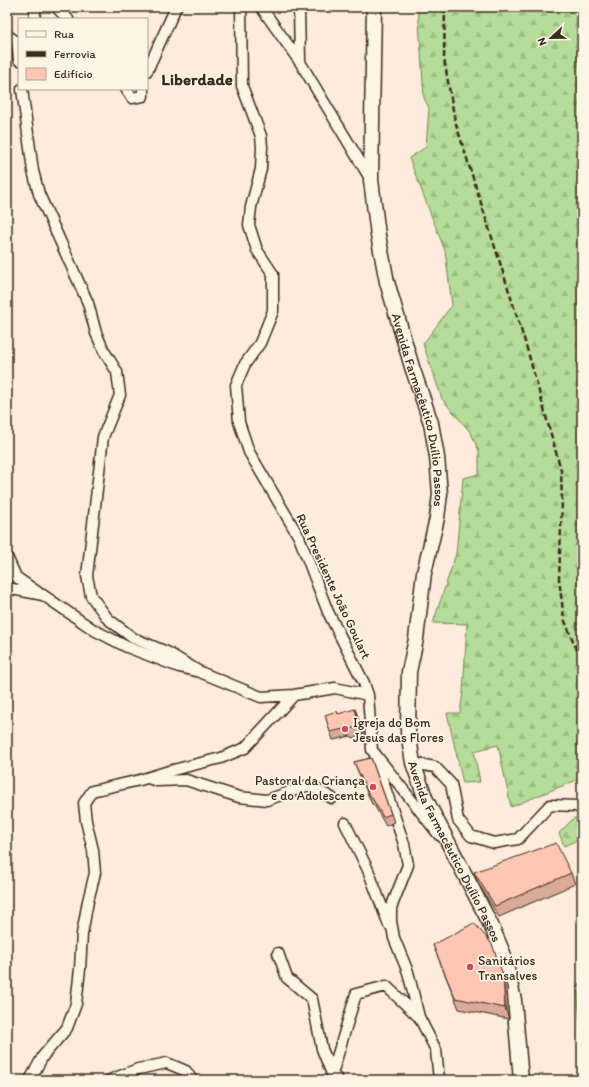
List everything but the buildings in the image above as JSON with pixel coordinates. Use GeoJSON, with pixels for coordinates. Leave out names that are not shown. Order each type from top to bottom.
{"type":"FeatureCollection","features":[{"type":"Feature","properties":{"kind":"main road","name":"Avenida Farmacêutico Duílio Passos"},"geometry":{"type":"LineString","coordinates":[[374,7],[371,180],[378,235],[387,282],[430,423],[436,451],[440,494],[437,518],[424,573],[416,639],[409,672],[408,732],[413,763],[426,800],[451,851],[491,925],[503,953],[514,1000],[521,1080]]}},
{"type":"Feature","properties":{"kind":"street"},"geometry":{"type":"LineString","coordinates":[[34,18],[36,7]]}},
{"type":"Feature","properties":{"kind":"street"},"geometry":{"type":"LineString","coordinates":[[56,7],[67,18]]}},
{"type":"Feature","properties":{"kind":"street","name":"Rua Presidente João Goulart"},"geometry":{"type":"LineString","coordinates":[[241,7],[242,86],[261,136],[262,147],[261,170],[249,225],[257,250],[272,274],[274,311],[260,343],[245,364],[236,385],[239,422],[249,452],[299,537],[328,612],[350,652],[368,695],[372,750],[404,844],[408,865],[392,908],[391,922],[394,938],[408,972],[419,1016],[436,1050],[439,1080]]}},
{"type":"Feature","properties":{"kind":"street"},"geometry":{"type":"LineString","coordinates":[[262,7],[300,62],[371,180]]}},
{"type":"Feature","properties":{"kind":"street"},"geometry":{"type":"LineString","coordinates":[[299,7],[300,62]]}},
{"type":"Feature","properties":{"kind":"street"},"geometry":{"type":"LineString","coordinates":[[148,68],[172,9]]}},
{"type":"Feature","properties":{"kind":"street"},"geometry":{"type":"LineString","coordinates":[[7,35],[18,42]]}},
{"type":"Feature","properties":{"kind":"street"},"geometry":{"type":"LineString","coordinates":[[22,90],[33,171],[39,194],[88,303],[96,333],[104,351],[117,372],[120,395],[103,437],[87,576],[91,596],[108,619],[133,638],[167,652],[200,672]]}},
{"type":"Feature","properties":{"kind":"street"},"geometry":{"type":"LineString","coordinates":[[127,90],[132,98],[143,96],[143,90]]}},
{"type":"Feature","properties":{"kind":"street"},"geometry":{"type":"LineString","coordinates":[[7,556],[16,576],[94,630],[127,647],[179,667],[200,672],[261,697],[294,695],[335,688],[368,695]]}},
{"type":"Feature","properties":{"kind":"street"},"geometry":{"type":"LineString","coordinates":[[7,588],[43,595]]}},
{"type":"Feature","properties":{"kind":"street"},"geometry":{"type":"LineString","coordinates":[[30,1080],[43,1056],[67,1028],[76,1004],[82,934],[95,873],[93,850],[86,821],[84,803],[92,791],[148,778],[169,771],[221,758],[245,748],[294,695]]}},
{"type":"Feature","properties":{"kind":"street"},"geometry":{"type":"LineString","coordinates":[[372,750],[451,851]]}},
{"type":"Feature","properties":{"kind":"street"},"geometry":{"type":"LineString","coordinates":[[413,763],[435,767],[451,784],[458,820],[470,836],[494,843],[518,839],[550,804],[576,806],[582,809]]}},
{"type":"Feature","properties":{"kind":"street"},"geometry":{"type":"LineString","coordinates":[[148,778],[157,781],[186,780],[239,797],[267,800],[309,785],[332,798]]}},
{"type":"Feature","properties":{"kind":"street"},"geometry":{"type":"LineString","coordinates":[[345,823],[368,870],[394,938]]}},
{"type":"Feature","properties":{"kind":"street"},"geometry":{"type":"LineString","coordinates":[[278,953],[287,978],[312,999],[322,1049],[335,1077]]}},
{"type":"Feature","properties":{"kind":"street"},"geometry":{"type":"LineString","coordinates":[[335,1077],[356,994],[386,986],[419,1016]]}},
{"type":"Feature","properties":{"kind":"street"},"geometry":{"type":"LineString","coordinates":[[110,1080],[138,1069],[167,1063],[186,1071],[192,1080]]}},
{"type":"Feature","properties":{"kind":"green space"},"geometry":{"type":"Polygon","coordinates":[[[418,7],[582,7],[582,781],[579,779],[511,807],[498,745],[474,751],[480,782],[463,783],[447,713],[460,713],[463,692],[467,624],[433,623],[456,554],[463,478],[479,474],[479,451],[471,433],[442,399],[423,344],[452,305],[445,251],[409,158],[426,147],[429,108],[424,98],[418,7]]]}},
{"type":"Feature","properties":{"kind":"green space"},"geometry":{"type":"Polygon","coordinates":[[[574,818],[582,819],[582,838],[564,846],[559,833],[574,818]]]}},
{"type":"Feature","properties":{"kind":"green space"},"geometry":{"type":"Polygon","coordinates":[[[582,983],[582,1053],[577,984],[582,983]]]}},
{"type":"Feature","properties":{"kind":"railway"},"geometry":{"type":"LineString","coordinates":[[445,7],[444,59],[455,121],[526,345],[561,470],[562,502],[559,579],[564,619],[582,662]]}},
{"type":"Feature","properties":{"kind":"place","name":"Igreja do Bom Jesus das Flores"},"geometry":{"type":"Point","coordinates":[345,729]}},
{"type":"Feature","properties":{"kind":"place","name":"Pastoral da Criança e do Adolescente"},"geometry":{"type":"Point","coordinates":[373,787]}},
{"type":"Feature","properties":{"kind":"place","name":"Sanitários Transalves"},"geometry":{"type":"Point","coordinates":[470,967]}},
{"type":"Feature","properties":{"kind":"district","name":"Liberdade"},"geometry":{"type":"Point","coordinates":[197,79]}}]}
